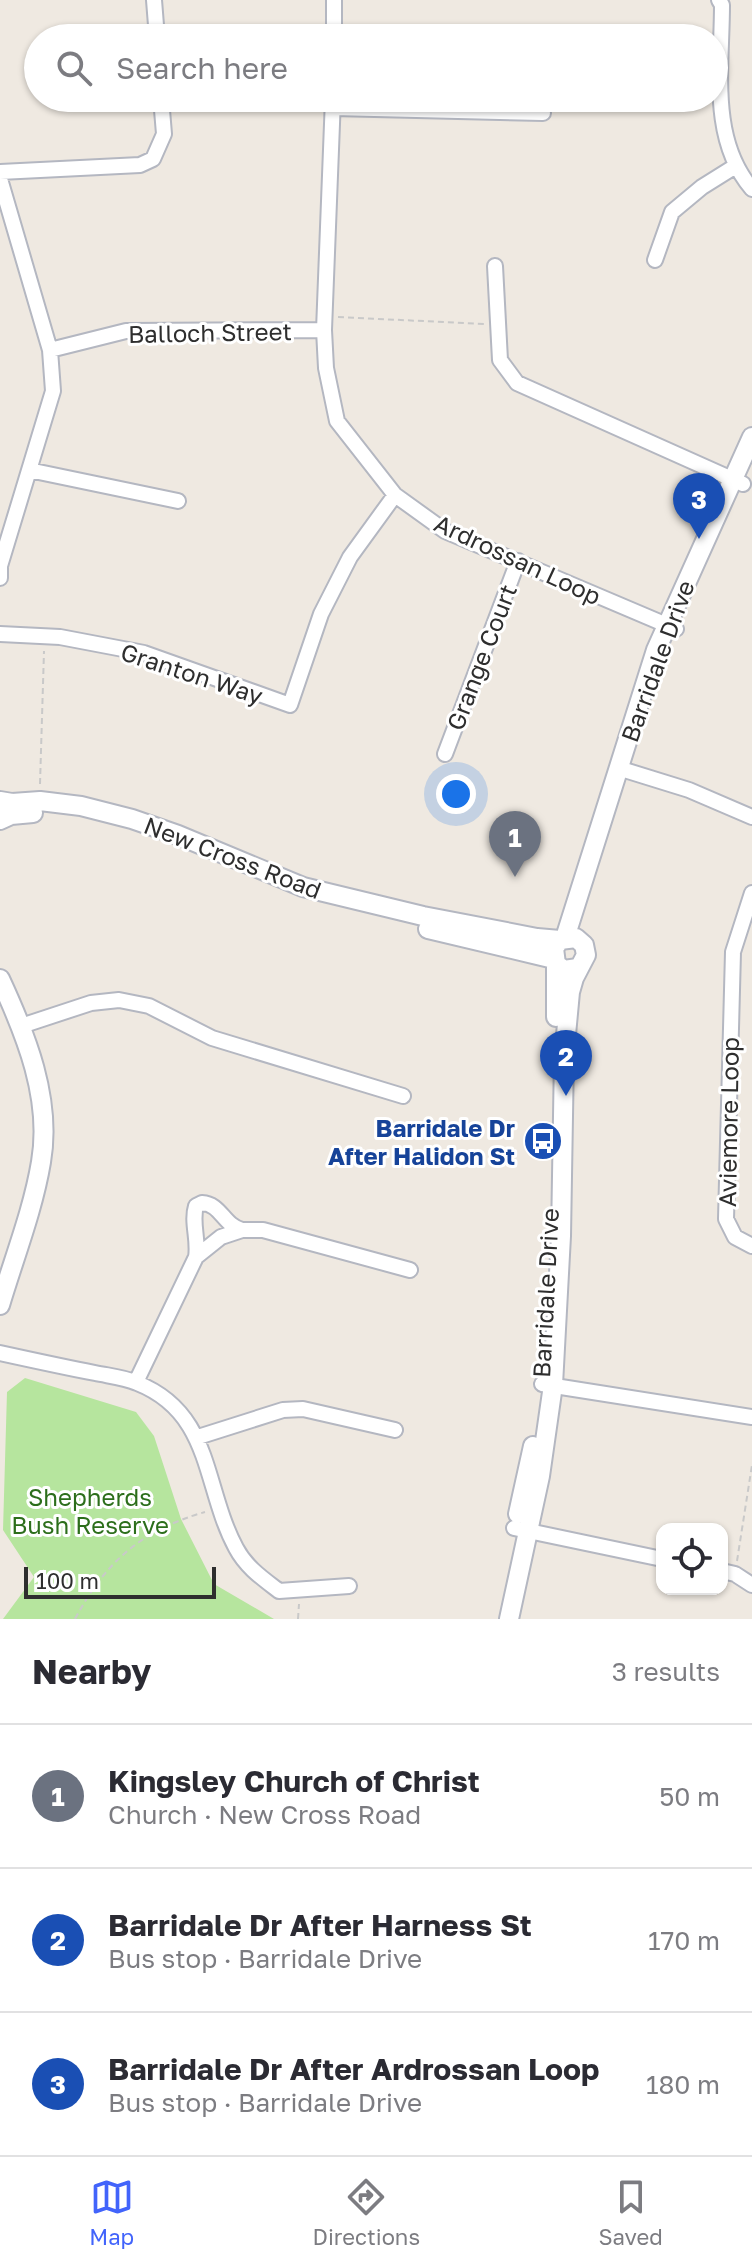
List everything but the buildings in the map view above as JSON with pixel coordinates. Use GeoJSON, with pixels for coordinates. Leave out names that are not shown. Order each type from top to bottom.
{"type":"FeatureCollection","features":[{"type":"Feature","properties":{"kind":"street"},"geometry":{"type":"LineString","coordinates":[[154,0],[156,24]]}},
{"type":"Feature","properties":{"kind":"street"},"geometry":{"type":"LineString","coordinates":[[334,0],[334,24]]}},
{"type":"Feature","properties":{"kind":"street"},"geometry":{"type":"LineString","coordinates":[[719,0],[722,24]]}},
{"type":"Feature","properties":{"kind":"street"},"geometry":{"type":"LineString","coordinates":[[0,172],[140,165],[153,159],[164,134],[162,112]]}},
{"type":"Feature","properties":{"kind":"street","name":"Ardrossan Loop"},"geometry":{"type":"LineString","coordinates":[[333,112],[325,323],[326,368],[337,421],[395,495],[445,531],[671,627]]}},
{"type":"Feature","properties":{"kind":"street"},"geometry":{"type":"LineString","coordinates":[[522,112],[543,113]]}},
{"type":"Feature","properties":{"kind":"street"},"geometry":{"type":"LineString","coordinates":[[723,112],[723,131],[734,167],[752,189]]}},
{"type":"Feature","properties":{"kind":"street"},"geometry":{"type":"LineString","coordinates":[[655,260],[672,212],[702,187],[734,167]]}},
{"type":"Feature","properties":{"kind":"street"},"geometry":{"type":"LineString","coordinates":[[0,179],[50,350],[53,391],[0,566],[0,578]]}},
{"type":"Feature","properties":{"kind":"street"},"geometry":{"type":"LineString","coordinates":[[495,266],[500,360],[517,383],[738,482]]}},
{"type":"Feature","properties":{"kind":"street","name":"Balloch Street"},"geometry":{"type":"LineString","coordinates":[[50,350],[126,331],[325,323]]}},
{"type":"Feature","properties":{"kind":"street","name":"Barridale Drive"},"geometry":{"type":"LineString","coordinates":[[569,940],[671,627],[738,482],[752,437]]}},
{"type":"Feature","properties":{"kind":"street","name":"Barridale Drive"},"geometry":{"type":"LineString","coordinates":[[738,482],[752,465]]}},
{"type":"Feature","properties":{"kind":"street"},"geometry":{"type":"LineString","coordinates":[[29,470],[178,501]]}},
{"type":"Feature","properties":{"kind":"street","name":"Granton Way"},"geometry":{"type":"LineString","coordinates":[[0,634],[60,637],[144,653],[290,705],[326,603],[350,557],[395,495]]}},
{"type":"Feature","properties":{"kind":"street","name":"Grange Court"},"geometry":{"type":"LineString","coordinates":[[445,754],[518,561]]}},
{"type":"Feature","properties":{"kind":"street"},"geometry":{"type":"LineString","coordinates":[[623,770],[689,790],[752,817]]}},
{"type":"Feature","properties":{"kind":"street","name":"New Cross Road"},"geometry":{"type":"LineString","coordinates":[[0,801],[40,801],[81,806],[178,835],[303,887],[423,916],[537,938],[569,940]]}},
{"type":"Feature","properties":{"kind":"street","name":"New Cross Road"},"geometry":{"type":"LineString","coordinates":[[0,820],[11,815],[40,813],[79,817],[174,846],[299,898],[555,962]]}},
{"type":"Feature","properties":{"kind":"street","name":"Aviemore Loop"},"geometry":{"type":"LineString","coordinates":[[752,893],[733,952],[726,1219],[735,1237],[752,1246]]}},
{"type":"Feature","properties":{"kind":"street"},"geometry":{"type":"LineString","coordinates":[[569,940],[586,955],[578,968],[564,970],[555,962],[554,948],[569,940]]}},
{"type":"Feature","properties":{"kind":"street","name":"Barridale Drive"},"geometry":{"type":"LineString","coordinates":[[547,1384],[557,1003],[555,962]]}},
{"type":"Feature","properties":{"kind":"street","name":"Barridale Drive"},"geometry":{"type":"LineString","coordinates":[[509,1619],[533,1449],[547,1384],[561,1236],[564,1056],[570,992],[578,968]]}},
{"type":"Feature","properties":{"kind":"street"},"geometry":{"type":"LineString","coordinates":[[0,979],[21,1026],[39,1086],[43,1136],[38,1176],[4,1273],[0,1305]]}},
{"type":"Feature","properties":{"kind":"street"},"geometry":{"type":"LineString","coordinates":[[21,1026],[91,1003],[119,1000],[149,1006],[212,1038],[403,1096]]}},
{"type":"Feature","properties":{"kind":"street"},"geometry":{"type":"LineString","coordinates":[[136,1382],[196,1257],[198,1245],[194,1212],[196,1206],[202,1203],[216,1206],[232,1228],[263,1230],[410,1270]]}},
{"type":"Feature","properties":{"kind":"street"},"geometry":{"type":"LineString","coordinates":[[196,1257],[221,1237],[242,1230]]}},
{"type":"Feature","properties":{"kind":"street"},"geometry":{"type":"LineString","coordinates":[[0,1353],[136,1382],[169,1401],[186,1418],[198,1437],[219,1508],[237,1549],[252,1571],[279,1591],[349,1586]]}},
{"type":"Feature","properties":{"kind":"street"},"geometry":{"type":"LineString","coordinates":[[547,1384],[752,1417]]}},
{"type":"Feature","properties":{"kind":"street"},"geometry":{"type":"LineString","coordinates":[[198,1437],[283,1410],[303,1409],[395,1430]]}},
{"type":"Feature","properties":{"kind":"street"},"geometry":{"type":"LineString","coordinates":[[520,1530],[656,1558]]}},
{"type":"Feature","properties":{"kind":"street","name":"Barridale Drive"},"geometry":{"type":"LineString","coordinates":[[497,1619],[520,1530]]}},
{"type":"Feature","properties":{"kind":"street"},"geometry":{"type":"LineString","coordinates":[[729,1572],[752,1585]]}},
{"type":"Feature","properties":{"kind":"path"},"geometry":{"type":"LineString","coordinates":[[325,323],[496,325]]}},
{"type":"Feature","properties":{"kind":"path"},"geometry":{"type":"LineString","coordinates":[[40,801],[44,637]]}},
{"type":"Feature","properties":{"kind":"path"},"geometry":{"type":"LineString","coordinates":[[729,1572],[752,1465]]}},
{"type":"Feature","properties":{"kind":"path"},"geometry":{"type":"LineString","coordinates":[[75,1619],[86,1599],[121,1555],[148,1534],[181,1519],[219,1508]]}},
{"type":"Feature","properties":{"kind":"green space","name":"Shepherds Bush Reserve"},"geometry":{"type":"Polygon","coordinates":[[[25,1378],[136,1412],[154,1436],[181,1519],[214,1584],[274,1619],[3,1619],[34,1577],[3,1530],[7,1392],[25,1378]]]}},
{"type":"Feature","properties":{"kind":"place","name":"Barridale Dr After Ardrossan Loop"},"geometry":{"type":"Point","coordinates":[699,539]}},
{"type":"Feature","properties":{"kind":"place","name":"Kingsley Church of Christ"},"geometry":{"type":"Point","coordinates":[515,877]}},
{"type":"Feature","properties":{"kind":"place","name":"Barridale Dr After Harness St"},"geometry":{"type":"Point","coordinates":[566,1096]}},
{"type":"Feature","properties":{"kind":"place","name":"Barridale Dr After Halidon St"},"geometry":{"type":"Point","coordinates":[543,1141]}}]}
